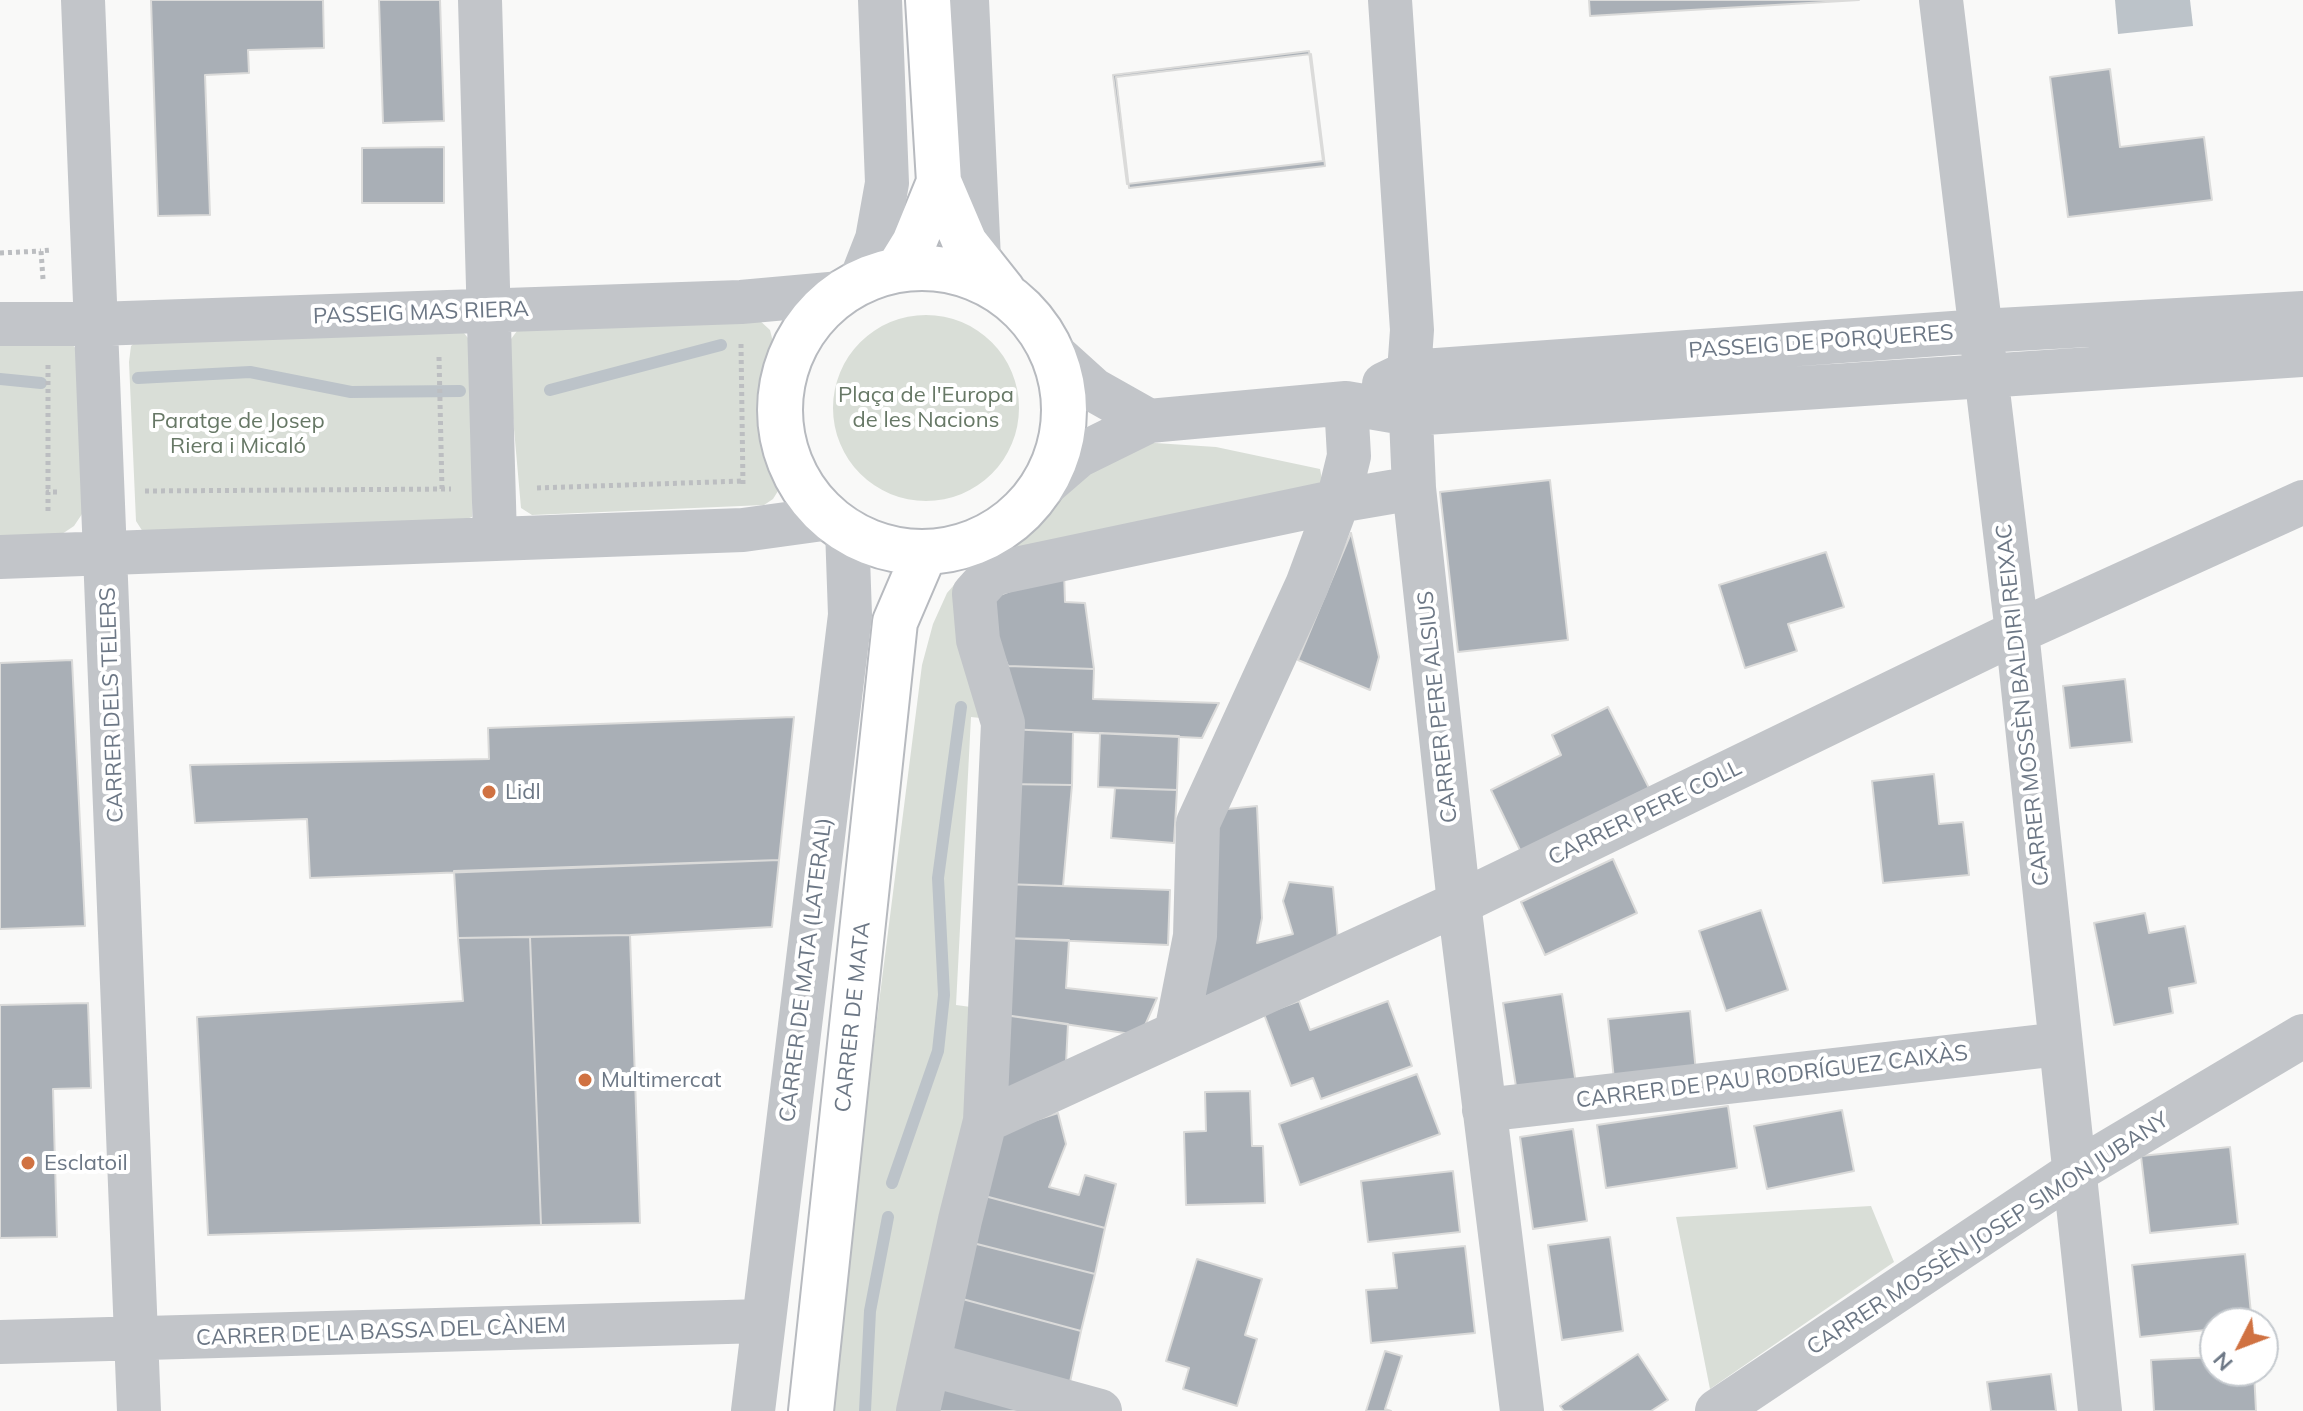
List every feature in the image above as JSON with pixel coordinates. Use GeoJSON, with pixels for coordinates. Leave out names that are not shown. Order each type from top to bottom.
{"type":"FeatureCollection","features":[{"type":"Feature","properties":{"kind":"main road"},"geometry":{"type":"LineString","coordinates":[[928,0],[939,182],[965,243],[1007,296],[1034,321],[1052,352],[1062,386],[1064,422],[1057,456],[1041,488],[1019,514],[991,534],[959,547],[925,552],[894,549],[847,529],[802,485],[785,445],[780,402],[789,360],[809,322],[914,243],[939,182]]}},
{"type":"Feature","properties":{"kind":"main road"},"geometry":{"type":"LineString","coordinates":[[867,281],[936,268],[974,277],[1007,296]]}},
{"type":"Feature","properties":{"kind":"main road","name":"CARRER DE MATA"},"geometry":{"type":"LineString","coordinates":[[847,529],[895,622]]}},
{"type":"Feature","properties":{"kind":"main road","name":"CARRER DE MATA"},"geometry":{"type":"LineString","coordinates":[[811,1411],[895,622],[925,552]]}},
{"type":"Feature","properties":{"kind":"street","name":"CARRER DELS TELERS"},"geometry":{"type":"LineString","coordinates":[[83,0],[139,1411]]}},
{"type":"Feature","properties":{"kind":"street"},"geometry":{"type":"LineString","coordinates":[[480,0],[495,538]]}},
{"type":"Feature","properties":{"kind":"street"},"geometry":{"type":"LineString","coordinates":[[867,281],[887,183],[880,0]]}},
{"type":"Feature","properties":{"kind":"street"},"geometry":{"type":"LineString","coordinates":[[967,0],[979,259]]}},
{"type":"Feature","properties":{"kind":"street","name":"CARRER PERE ALSIUS"},"geometry":{"type":"LineString","coordinates":[[1390,0],[1412,330],[1409,393],[1414,488],[1459,903],[1522,1411]]}},
{"type":"Feature","properties":{"kind":"street","name":"CARRER MOSSÈN BALDIRI REIXAC"},"geometry":{"type":"LineString","coordinates":[[1941,0],[2017,632],[2100,1411]]}},
{"type":"Feature","properties":{"kind":"street","name":"PASSEIG MAS RIERA"},"geometry":{"type":"LineString","coordinates":[[0,324],[96,324],[741,302],[867,281]]}},
{"type":"Feature","properties":{"kind":"street","name":"PASSEIG DE PORQUERES"},"geometry":{"type":"LineString","coordinates":[[1041,488],[1078,456],[1149,421],[1346,403],[1409,393],[1981,331],[2303,313]]}},
{"type":"Feature","properties":{"kind":"street"},"geometry":{"type":"LineString","coordinates":[[1052,352],[1094,390],[1149,421]]}},
{"type":"Feature","properties":{"kind":"street","name":"PASSEIG DE PORQUERES"},"geometry":{"type":"LineString","coordinates":[[1409,393],[1985,377],[2303,355]]}},
{"type":"Feature","properties":{"kind":"street"},"geometry":{"type":"LineString","coordinates":[[1176,1033],[1195,936],[1198,823],[1307,585],[1338,501],[1349,456],[1346,403]]}},
{"type":"Feature","properties":{"kind":"street"},"geometry":{"type":"LineString","coordinates":[[918,1411],[985,1121],[1003,723],[978,640],[974,594],[992,574],[1338,501],[1414,488]]}},
{"type":"Feature","properties":{"kind":"street","name":"CARRER PERE COLL"},"geometry":{"type":"LineString","coordinates":[[985,1121],[1459,903],[2017,632],[2303,502]]}},
{"type":"Feature","properties":{"kind":"street"},"geometry":{"type":"LineString","coordinates":[[0,557],[495,538],[847,529]]}},
{"type":"Feature","properties":{"kind":"street","name":"CARRER DE MATA (LATERAL)"},"geometry":{"type":"LineString","coordinates":[[753,1411],[850,615],[847,529]]}},
{"type":"Feature","properties":{"kind":"street","name":"CARRER MOSSÈN JOSEP SIMON JUBANY"},"geometry":{"type":"LineString","coordinates":[[1717,1411],[2076,1171],[2303,1036]]}},
{"type":"Feature","properties":{"kind":"street","name":"CARRER DE PAU RODRÍGUEZ CAIXÀS"},"geometry":{"type":"LineString","coordinates":[[1484,1110],[2060,1044]]}},
{"type":"Feature","properties":{"kind":"street","name":"CARRER DE LA BASSA DEL CÀNEM"},"geometry":{"type":"LineString","coordinates":[[0,1342],[763,1321]]}},
{"type":"Feature","properties":{"kind":"street"},"geometry":{"type":"LineString","coordinates":[[929,1364],[1100,1411]]}},
{"type":"Feature","properties":{"kind":"path"},"geometry":{"type":"LineString","coordinates":[[0,253],[41,251]]}},
{"type":"Feature","properties":{"kind":"path"},"geometry":{"type":"LineString","coordinates":[[741,302],[743,530]]}},
{"type":"Feature","properties":{"kind":"path"},"geometry":{"type":"LineString","coordinates":[[439,367],[442,490]]}},
{"type":"Feature","properties":{"kind":"path"},"geometry":{"type":"LineString","coordinates":[[104,491],[442,490],[743,481]]}},
{"type":"Feature","properties":{"kind":"green space","name":"Plaça de l'Europa de les Nacions"},"geometry":{"type":"Polygon","coordinates":[[[926,315],[962,322],[992,342],[1012,372],[1019,408],[1012,444],[992,474],[962,494],[926,501],[890,494],[860,474],[840,444],[833,408],[840,372],[860,342],[890,322],[926,315]]]}},
{"type":"Feature","properties":{"kind":"green space"},"geometry":{"type":"Polygon","coordinates":[[[758,319],[770,330],[773,342],[763,382],[761,414],[766,444],[779,480],[773,499],[764,505],[532,515],[521,508],[508,361],[511,339],[517,331],[758,319]]]}},
{"type":"Feature","properties":{"kind":"green space","name":"Paratge de Josep Riera i Micaló"},"geometry":{"type":"Polygon","coordinates":[[[460,328],[472,343],[472,517],[464,520],[143,532],[136,521],[129,362],[131,346],[141,338],[460,328]]]}},
{"type":"Feature","properties":{"kind":"green space"},"geometry":{"type":"Polygon","coordinates":[[[0,343],[71,343],[77,350],[84,511],[74,526],[62,534],[0,536],[0,343]]]}},
{"type":"Feature","properties":{"kind":"green space"},"geometry":{"type":"Polygon","coordinates":[[[1140,442],[1216,447],[1320,469],[1323,484],[980,556],[969,583],[990,719],[971,717],[956,1005],[971,1007],[972,1114],[901,1411],[827,1411],[922,665],[933,624],[947,593],[980,555],[1040,521],[1065,494],[1091,458],[1140,442]]]}},
{"type":"Feature","properties":{"kind":"green space"},"geometry":{"type":"Polygon","coordinates":[[[1871,1206],[1894,1262],[1710,1389],[1676,1217],[1871,1206]]]}},
{"type":"Feature","properties":{"kind":"shaded area"},"geometry":{"type":"Polygon","coordinates":[[[2115,0],[2190,0],[2193,26],[2118,34],[2115,0]]]}},
{"type":"Feature","properties":{"kind":"building"},"geometry":{"type":"Polygon","coordinates":[[[151,0],[323,0],[324,48],[248,50],[249,73],[205,75],[210,215],[158,216],[151,0]]]}},
{"type":"Feature","properties":{"kind":"building"},"geometry":{"type":"Polygon","coordinates":[[[379,0],[440,0],[444,121],[383,123],[379,0]]]}},
{"type":"Feature","properties":{"kind":"building"},"geometry":{"type":"Polygon","coordinates":[[[1589,0],[1859,0],[1590,16],[1589,0]]]}},
{"type":"Feature","properties":{"kind":"building"},"geometry":{"type":"Polygon","coordinates":[[[1309,51],[1323,161],[1127,184],[1113,75],[1309,51]]]}},
{"type":"Feature","properties":{"kind":"building"},"geometry":{"type":"Polygon","coordinates":[[[1311,54],[1325,166],[1129,188],[1116,77],[1311,54]]]}},
{"type":"Feature","properties":{"kind":"building"},"geometry":{"type":"Polygon","coordinates":[[[2110,69],[2120,147],[2204,137],[2212,200],[2068,217],[2050,77],[2110,69]]]}},
{"type":"Feature","properties":{"kind":"building"},"geometry":{"type":"Polygon","coordinates":[[[444,147],[444,203],[362,203],[362,148],[444,147]]]}},
{"type":"Feature","properties":{"kind":"building"},"geometry":{"type":"Polygon","coordinates":[[[1550,480],[1568,640],[1458,652],[1440,492],[1550,480]]]}},
{"type":"Feature","properties":{"kind":"building"},"geometry":{"type":"Polygon","coordinates":[[[1351,533],[1379,657],[1370,690],[1298,660],[1351,533]]]}},
{"type":"Feature","properties":{"kind":"building"},"geometry":{"type":"Polygon","coordinates":[[[1826,552],[1844,607],[1788,624],[1797,651],[1745,668],[1719,585],[1826,552]]]}},
{"type":"Feature","properties":{"kind":"building"},"geometry":{"type":"Polygon","coordinates":[[[1064,571],[1065,602],[1085,603],[1094,669],[1008,666],[981,602],[1064,571]]]}},
{"type":"Feature","properties":{"kind":"building"},"geometry":{"type":"Polygon","coordinates":[[[72,660],[85,926],[0,929],[0,663],[72,660]]]}},
{"type":"Feature","properties":{"kind":"building"},"geometry":{"type":"Polygon","coordinates":[[[1008,666],[1094,669],[1093,699],[1219,703],[1202,738],[1007,729],[1008,666]]]}},
{"type":"Feature","properties":{"kind":"building"},"geometry":{"type":"Polygon","coordinates":[[[2125,679],[2132,742],[2070,748],[2063,686],[2125,679]]]}},
{"type":"Feature","properties":{"kind":"building"},"geometry":{"type":"Polygon","coordinates":[[[1608,707],[1649,788],[1521,852],[1491,790],[1561,755],[1552,735],[1608,707]]]}},
{"type":"Feature","properties":{"kind":"building","name":"Lidl"},"geometry":{"type":"Polygon","coordinates":[[[794,717],[779,860],[310,878],[307,819],[195,823],[190,765],[489,759],[488,728],[794,717]]]}},
{"type":"Feature","properties":{"kind":"building"},"geometry":{"type":"Polygon","coordinates":[[[1007,729],[1073,732],[1072,785],[1006,784],[1007,729]]]}},
{"type":"Feature","properties":{"kind":"building"},"geometry":{"type":"Polygon","coordinates":[[[1100,733],[1179,736],[1177,790],[1098,787],[1100,733]]]}},
{"type":"Feature","properties":{"kind":"building"},"geometry":{"type":"Polygon","coordinates":[[[1934,774],[1939,824],[1963,822],[1969,875],[1883,883],[1872,781],[1934,774]]]}},
{"type":"Feature","properties":{"kind":"building"},"geometry":{"type":"Polygon","coordinates":[[[1006,784],[1072,785],[1063,886],[1004,884],[1006,784]]]}},
{"type":"Feature","properties":{"kind":"building"},"geometry":{"type":"Polygon","coordinates":[[[1115,788],[1177,790],[1174,843],[1111,838],[1115,788]]]}},
{"type":"Feature","properties":{"kind":"building"},"geometry":{"type":"Polygon","coordinates":[[[1257,806],[1262,918],[1257,943],[1293,934],[1283,901],[1289,882],[1333,887],[1338,940],[1203,998],[1217,810],[1257,806]]]}},
{"type":"Feature","properties":{"kind":"building"},"geometry":{"type":"Polygon","coordinates":[[[1613,859],[1637,913],[1545,955],[1521,902],[1613,859]]]}},
{"type":"Feature","properties":{"kind":"building"},"geometry":{"type":"Polygon","coordinates":[[[779,860],[772,927],[630,935],[458,938],[454,871],[779,860]]]}},
{"type":"Feature","properties":{"kind":"building"},"geometry":{"type":"Polygon","coordinates":[[[1004,884],[1170,890],[1168,945],[1003,938],[1004,884]]]}},
{"type":"Feature","properties":{"kind":"building"},"geometry":{"type":"Polygon","coordinates":[[[1761,910],[1788,990],[1726,1011],[1699,931],[1761,910]]]}},
{"type":"Feature","properties":{"kind":"building"},"geometry":{"type":"Polygon","coordinates":[[[2145,913],[2149,933],[2185,926],[2196,983],[2169,988],[2173,1013],[2114,1025],[2094,923],[2145,913]]]}},
{"type":"Feature","properties":{"kind":"building","name":"Multimercat"},"geometry":{"type":"Polygon","coordinates":[[[630,935],[640,1223],[541,1225],[530,937],[630,935]]]}},
{"type":"Feature","properties":{"kind":"building"},"geometry":{"type":"Polygon","coordinates":[[[530,937],[541,1225],[208,1235],[197,1017],[463,1001],[458,938],[530,937]]]}},
{"type":"Feature","properties":{"kind":"building"},"geometry":{"type":"Polygon","coordinates":[[[1003,938],[1069,940],[1066,988],[1157,998],[1143,1030],[1131,1034],[998,1014],[1003,938]]]}},
{"type":"Feature","properties":{"kind":"building"},"geometry":{"type":"Polygon","coordinates":[[[1562,994],[1576,1084],[1517,1093],[1503,1003],[1562,994]]]}},
{"type":"Feature","properties":{"kind":"building"},"geometry":{"type":"Polygon","coordinates":[[[1299,1001],[1310,1030],[1388,1001],[1412,1066],[1321,1099],[1313,1078],[1291,1086],[1264,1014],[1299,1001]]]}},
{"type":"Feature","properties":{"kind":"building","name":"Esclatoil"},"geometry":{"type":"Polygon","coordinates":[[[88,1003],[91,1088],[53,1089],[57,1237],[0,1238],[0,1005],[88,1003]]]}},
{"type":"Feature","properties":{"kind":"building"},"geometry":{"type":"Polygon","coordinates":[[[1690,1011],[1696,1072],[1614,1080],[1608,1019],[1690,1011]]]}},
{"type":"Feature","properties":{"kind":"building"},"geometry":{"type":"Polygon","coordinates":[[[998,1014],[1068,1024],[1066,1063],[1016,1093],[993,1091],[998,1014]]]}},
{"type":"Feature","properties":{"kind":"building"},"geometry":{"type":"Polygon","coordinates":[[[1417,1074],[1440,1134],[1300,1185],[1279,1124],[1417,1074]]]}},
{"type":"Feature","properties":{"kind":"building"},"geometry":{"type":"Polygon","coordinates":[[[1250,1091],[1252,1146],[1263,1146],[1265,1203],[1186,1205],[1184,1132],[1206,1131],[1205,1092],[1250,1091]]]}},
{"type":"Feature","properties":{"kind":"building"},"geometry":{"type":"Polygon","coordinates":[[[1728,1106],[1737,1168],[1606,1188],[1597,1125],[1728,1106]]]}},
{"type":"Feature","properties":{"kind":"building"},"geometry":{"type":"Polygon","coordinates":[[[1842,1110],[1854,1171],[1767,1189],[1754,1126],[1842,1110]]]}},
{"type":"Feature","properties":{"kind":"building"},"geometry":{"type":"Polygon","coordinates":[[[1058,1113],[1066,1144],[1049,1187],[1079,1195],[1085,1175],[1116,1184],[1105,1228],[981,1195],[996,1133],[1058,1113]]]}},
{"type":"Feature","properties":{"kind":"building"},"geometry":{"type":"Polygon","coordinates":[[[1573,1129],[1587,1221],[1533,1229],[1520,1137],[1573,1129]]]}},
{"type":"Feature","properties":{"kind":"building"},"geometry":{"type":"Polygon","coordinates":[[[2230,1147],[2238,1224],[2150,1233],[2141,1156],[2230,1147]]]}},
{"type":"Feature","properties":{"kind":"building"},"geometry":{"type":"Polygon","coordinates":[[[1453,1171],[1460,1232],[1368,1242],[1361,1181],[1453,1171]]]}},
{"type":"Feature","properties":{"kind":"building"},"geometry":{"type":"Polygon","coordinates":[[[981,1195],[1105,1228],[1095,1274],[969,1242],[981,1195]]]}},
{"type":"Feature","properties":{"kind":"building"},"geometry":{"type":"Polygon","coordinates":[[[1610,1237],[1623,1331],[1562,1340],[1548,1245],[1610,1237]]]}},
{"type":"Feature","properties":{"kind":"building"},"geometry":{"type":"Polygon","coordinates":[[[969,1242],[1095,1274],[1081,1331],[955,1297],[969,1242]]]}},
{"type":"Feature","properties":{"kind":"building"},"geometry":{"type":"Polygon","coordinates":[[[1465,1246],[1475,1333],[1371,1343],[1366,1290],[1397,1288],[1393,1253],[1465,1246]]]}},
{"type":"Feature","properties":{"kind":"building"},"geometry":{"type":"Polygon","coordinates":[[[2245,1254],[2250,1307],[2199,1307],[2199,1331],[2140,1337],[2132,1265],[2245,1254]]]}},
{"type":"Feature","properties":{"kind":"building"},"geometry":{"type":"Polygon","coordinates":[[[1197,1259],[1262,1279],[1245,1335],[1257,1339],[1237,1406],[1183,1389],[1189,1368],[1166,1361],[1197,1259]]]}},
{"type":"Feature","properties":{"kind":"building"},"geometry":{"type":"Polygon","coordinates":[[[955,1297],[1081,1331],[1070,1382],[942,1348],[955,1297]]]}},
{"type":"Feature","properties":{"kind":"building"},"geometry":{"type":"Polygon","coordinates":[[[1385,1351],[1402,1356],[1385,1409],[1391,1411],[1366,1411],[1385,1351]]]}},
{"type":"Feature","properties":{"kind":"building"},"geometry":{"type":"Polygon","coordinates":[[[1638,1354],[1668,1400],[1651,1411],[1564,1411],[1560,1406],[1638,1354]]]}},
{"type":"Feature","properties":{"kind":"building"},"geometry":{"type":"Polygon","coordinates":[[[2199,1358],[2199,1387],[2255,1387],[2256,1411],[2154,1411],[2151,1360],[2199,1358]]]}},
{"type":"Feature","properties":{"kind":"building"},"geometry":{"type":"Polygon","coordinates":[[[2051,1374],[2056,1411],[1991,1411],[1987,1382],[2051,1374]]]}},
{"type":"Feature","properties":{"kind":"building"},"geometry":{"type":"Polygon","coordinates":[[[941,1385],[1024,1411],[934,1411],[941,1385]]]}},
{"type":"Feature","properties":{"kind":"waterway"},"geometry":{"type":"LineString","coordinates":[[550,390],[721,345]]}},
{"type":"Feature","properties":{"kind":"waterway"},"geometry":{"type":"LineString","coordinates":[[138,378],[250,372],[351,392],[460,391]]}},
{"type":"Feature","properties":{"kind":"waterway"},"geometry":{"type":"LineString","coordinates":[[0,379],[41,383]]}},
{"type":"Feature","properties":{"kind":"waterway"},"geometry":{"type":"LineString","coordinates":[[892,1183],[938,1051],[944,995],[938,878],[961,707]]}},
{"type":"Feature","properties":{"kind":"waterway"},"geometry":{"type":"LineString","coordinates":[[865,1411],[870,1311],[888,1217]]}},
{"type":"Feature","properties":{"kind":"place","name":"Lidl"},"geometry":{"type":"Point","coordinates":[489,792]}},
{"type":"Feature","properties":{"kind":"place","name":"Multimercat"},"geometry":{"type":"Point","coordinates":[585,1080]}},
{"type":"Feature","properties":{"kind":"place","name":"Esclatoil"},"geometry":{"type":"Point","coordinates":[28,1163]}}]}
